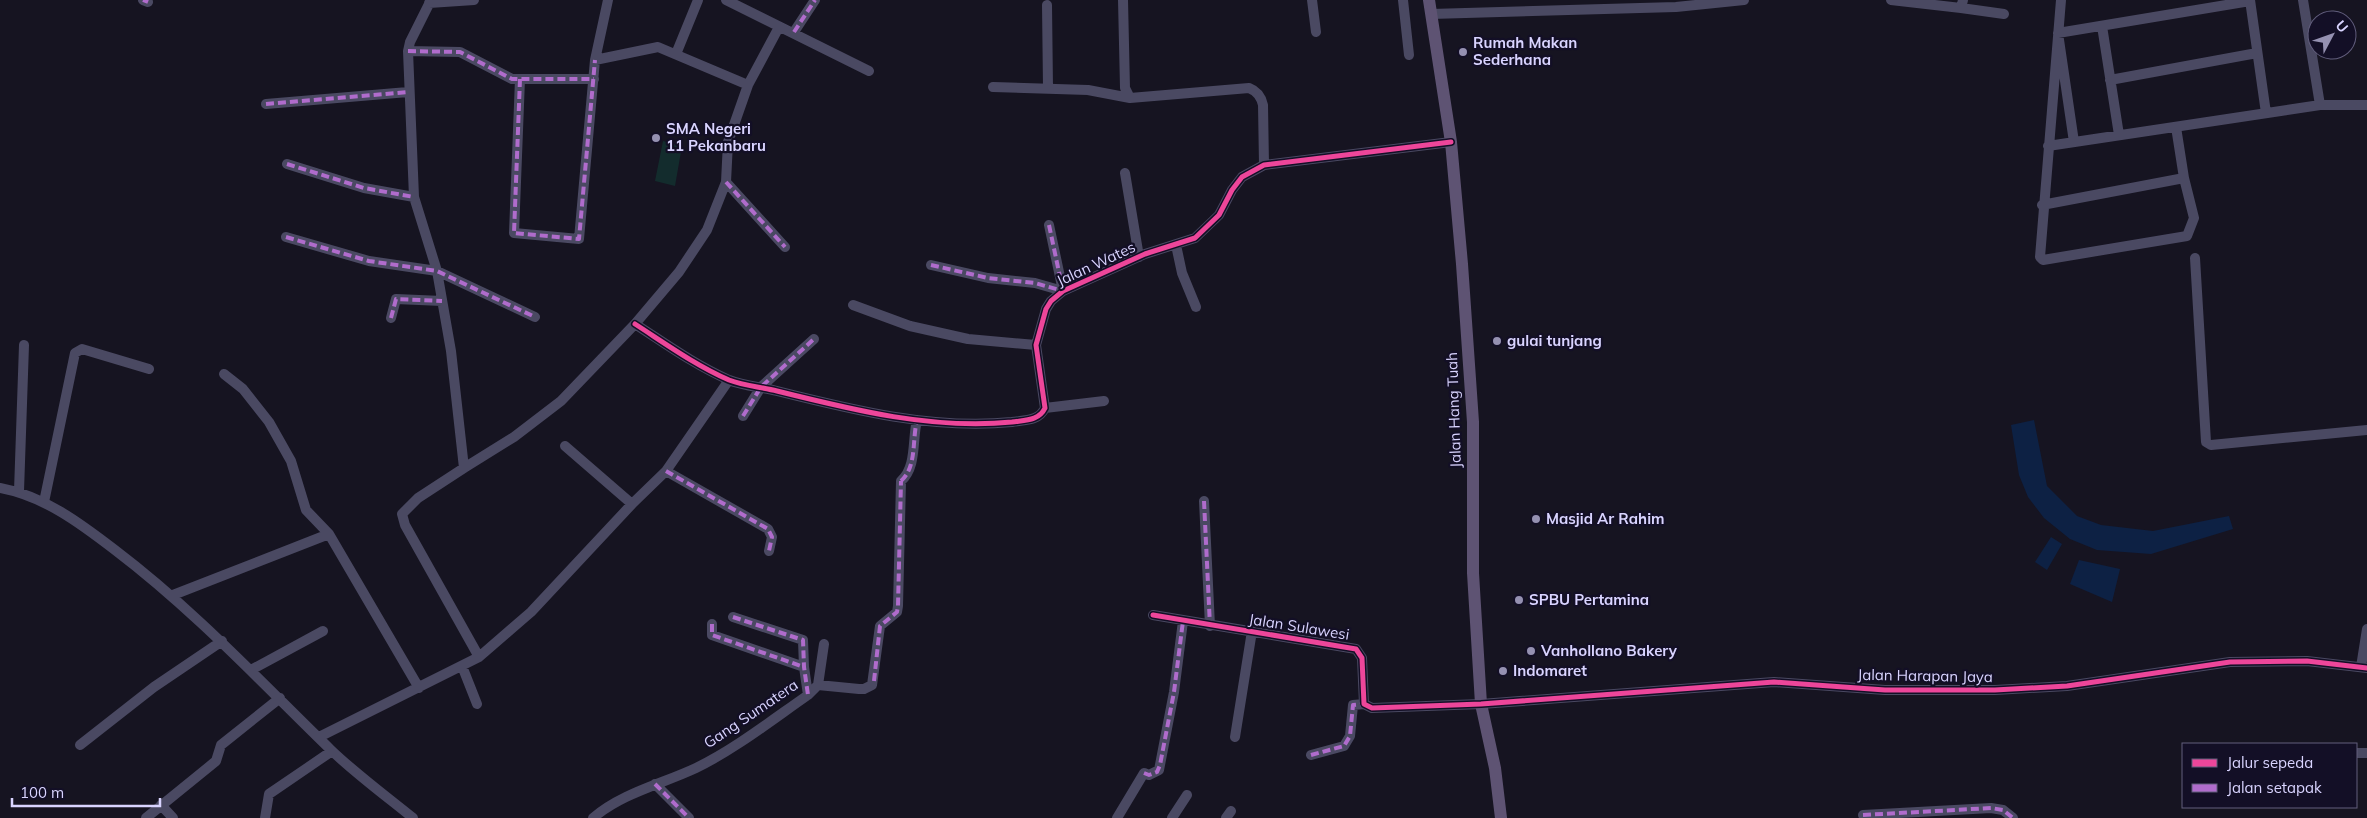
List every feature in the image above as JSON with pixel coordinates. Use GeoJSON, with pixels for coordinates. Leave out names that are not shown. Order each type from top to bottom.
{"type":"FeatureCollection","features":[{"type":"Feature","properties":{"kind":"main road","name":"Jalan Hang Tuah"},"geometry":{"type":"LineString","coordinates":[[1430,0],[1451,142],[1462,264],[1473,422],[1473,573],[1481,704],[1495,768],[1502,818]]}},
{"type":"Feature","properties":{"kind":"street"},"geometry":{"type":"LineString","coordinates":[[464,468],[451,352],[437,271],[414,196],[408,92],[408,52],[410,42],[430,2],[474,0]]}},
{"type":"Feature","properties":{"kind":"street"},"geometry":{"type":"LineString","coordinates":[[520,79],[514,233],[579,239],[595,60],[608,0]]}},
{"type":"Feature","properties":{"kind":"street"},"geometry":{"type":"LineString","coordinates":[[676,54],[698,0]]}},
{"type":"Feature","properties":{"kind":"street"},"geometry":{"type":"LineString","coordinates":[[726,0],[779,27],[794,32],[869,71]]}},
{"type":"Feature","properties":{"kind":"street"},"geometry":{"type":"LineString","coordinates":[[794,32],[815,0]]}},
{"type":"Feature","properties":{"kind":"street"},"geometry":{"type":"LineString","coordinates":[[1123,0],[1125,88],[1130,98]]}},
{"type":"Feature","properties":{"kind":"street"},"geometry":{"type":"LineString","coordinates":[[1312,0],[1316,32]]}},
{"type":"Feature","properties":{"kind":"street"},"geometry":{"type":"LineString","coordinates":[[1403,0],[1410,55]]}},
{"type":"Feature","properties":{"kind":"street"},"geometry":{"type":"LineString","coordinates":[[1431,14],[1586,4],[1676,7],[1744,0]]}},
{"type":"Feature","properties":{"kind":"street"},"geometry":{"type":"LineString","coordinates":[[1891,0],[1962,4],[2004,14]]}},
{"type":"Feature","properties":{"kind":"street"},"geometry":{"type":"LineString","coordinates":[[2061,0],[2042,205],[2039,255],[2043,260],[2187,236],[2194,218],[2184,178],[2176,127]]}},
{"type":"Feature","properties":{"kind":"street"},"geometry":{"type":"LineString","coordinates":[[2303,0],[2320,104]]}},
{"type":"Feature","properties":{"kind":"street"},"geometry":{"type":"LineString","coordinates":[[2058,33],[2250,1],[2266,113]]}},
{"type":"Feature","properties":{"kind":"street"},"geometry":{"type":"LineString","coordinates":[[1047,6],[1048,88]]}},
{"type":"Feature","properties":{"kind":"street"},"geometry":{"type":"LineString","coordinates":[[2102,26],[2119,135]]}},
{"type":"Feature","properties":{"kind":"street"},"geometry":{"type":"LineString","coordinates":[[480,657],[405,525],[402,514],[418,498],[514,437],[561,401],[636,324],[679,272],[707,230],[726,182],[728,142],[748,85],[779,27]]}},
{"type":"Feature","properties":{"kind":"street"},"geometry":{"type":"LineString","coordinates":[[2058,33],[2074,142]]}},
{"type":"Feature","properties":{"kind":"street"},"geometry":{"type":"LineString","coordinates":[[595,60],[658,47],[748,85]]}},
{"type":"Feature","properties":{"kind":"street"},"geometry":{"type":"LineString","coordinates":[[408,52],[460,52],[512,80],[594,79]]}},
{"type":"Feature","properties":{"kind":"street"},"geometry":{"type":"LineString","coordinates":[[2110,80],[2257,53]]}},
{"type":"Feature","properties":{"kind":"street"},"geometry":{"type":"LineString","coordinates":[[993,87],[1088,90],[1130,98],[1249,88],[1261,97],[1263,105],[1264,165]]}},
{"type":"Feature","properties":{"kind":"street"},"geometry":{"type":"LineString","coordinates":[[266,104],[408,92]]}},
{"type":"Feature","properties":{"kind":"street"},"geometry":{"type":"LineString","coordinates":[[2048,146],[2320,104],[2367,105]]}},
{"type":"Feature","properties":{"kind":"street","name":"Jalan Wates"},"geometry":{"type":"LineString","coordinates":[[1045,408],[1036,345],[1046,309],[1062,291],[1139,257],[1194,238],[1204,231],[1218,215],[1232,190],[1242,177],[1264,165],[1451,142]]}},
{"type":"Feature","properties":{"kind":"street"},"geometry":{"type":"LineString","coordinates":[[287,164],[364,188],[414,196]]}},
{"type":"Feature","properties":{"kind":"street"},"geometry":{"type":"LineString","coordinates":[[1126,173],[1139,257]]}},
{"type":"Feature","properties":{"kind":"street"},"geometry":{"type":"LineString","coordinates":[[2042,205],[2184,178]]}},
{"type":"Feature","properties":{"kind":"street"},"geometry":{"type":"LineString","coordinates":[[726,182],[785,247]]}},
{"type":"Feature","properties":{"kind":"street"},"geometry":{"type":"LineString","coordinates":[[931,265],[988,278],[1036,283],[1062,291],[1049,225]]}},
{"type":"Feature","properties":{"kind":"street"},"geometry":{"type":"LineString","coordinates":[[286,237],[369,261],[437,271],[535,317]]}},
{"type":"Feature","properties":{"kind":"street"},"geometry":{"type":"LineString","coordinates":[[1176,244],[1182,272],[1196,307]]}},
{"type":"Feature","properties":{"kind":"street"},"geometry":{"type":"LineString","coordinates":[[2196,258],[2206,442],[2211,445],[2367,430]]}},
{"type":"Feature","properties":{"kind":"street"},"geometry":{"type":"LineString","coordinates":[[391,318],[396,299],[442,301]]}},
{"type":"Feature","properties":{"kind":"street"},"geometry":{"type":"LineString","coordinates":[[853,305],[910,326],[968,339],[1036,345]]}},
{"type":"Feature","properties":{"kind":"street"},"geometry":{"type":"LineString","coordinates":[[636,324],[699,366],[729,380],[840,406],[917,420],[994,424],[1034,419],[1045,408],[1104,401]]}},
{"type":"Feature","properties":{"kind":"street"},"geometry":{"type":"LineString","coordinates":[[743,416],[761,387],[814,339]]}},
{"type":"Feature","properties":{"kind":"street"},"geometry":{"type":"LineString","coordinates":[[19,491],[24,345]]}},
{"type":"Feature","properties":{"kind":"street"},"geometry":{"type":"LineString","coordinates":[[44,502],[75,353],[82,349],[149,369]]}},
{"type":"Feature","properties":{"kind":"street"},"geometry":{"type":"LineString","coordinates":[[224,374],[243,389],[269,422],[291,461],[306,510],[330,534],[420,688]]}},
{"type":"Feature","properties":{"kind":"street"},"geometry":{"type":"LineString","coordinates":[[318,737],[480,657],[531,612],[632,504],[666,471],[729,380]]}},
{"type":"Feature","properties":{"kind":"street","name":"Gang Sumatera"},"geometry":{"type":"LineString","coordinates":[[594,818],[604,808],[655,784],[697,768],[808,695],[818,685],[864,689],[870,687],[874,681],[880,626],[897,612],[896,480],[907,475],[911,466],[917,420]]}},
{"type":"Feature","properties":{"kind":"street"},"geometry":{"type":"LineString","coordinates":[[565,446],[632,504]]}},
{"type":"Feature","properties":{"kind":"street"},"geometry":{"type":"LineString","coordinates":[[666,471],[768,529],[772,537],[769,551]]}},
{"type":"Feature","properties":{"kind":"street"},"geometry":{"type":"LineString","coordinates":[[0,488],[19,491],[44,502],[82,524],[173,595],[332,751],[413,818]]}},
{"type":"Feature","properties":{"kind":"street"},"geometry":{"type":"LineString","coordinates":[[1204,501],[1210,626]]}},
{"type":"Feature","properties":{"kind":"street"},"geometry":{"type":"LineString","coordinates":[[173,595],[330,534]]}},
{"type":"Feature","properties":{"kind":"street","name":"Jalan Sulawesi"},"geometry":{"type":"LineString","coordinates":[[1153,615],[1183,622],[1252,631],[1356,649],[1362,658],[1364,704]]}},
{"type":"Feature","properties":{"kind":"street"},"geometry":{"type":"LineString","coordinates":[[733,617],[803,640],[808,695]]}},
{"type":"Feature","properties":{"kind":"street"},"geometry":{"type":"LineString","coordinates":[[1117,818],[1144,773],[1149,775],[1159,770],[1174,692],[1183,622]]}},
{"type":"Feature","properties":{"kind":"street"},"geometry":{"type":"LineString","coordinates":[[712,624],[712,635],[804,667]]}},
{"type":"Feature","properties":{"kind":"street"},"geometry":{"type":"LineString","coordinates":[[2364,668],[2367,629]]}},
{"type":"Feature","properties":{"kind":"street"},"geometry":{"type":"LineString","coordinates":[[251,670],[323,631]]}},
{"type":"Feature","properties":{"kind":"street"},"geometry":{"type":"LineString","coordinates":[[1235,737],[1252,631]]}},
{"type":"Feature","properties":{"kind":"street"},"geometry":{"type":"LineString","coordinates":[[80,745],[154,687],[222,641]]}},
{"type":"Feature","properties":{"kind":"street"},"geometry":{"type":"LineString","coordinates":[[818,685],[824,644]]}},
{"type":"Feature","properties":{"kind":"street","name":"Jalan Harapan Jaya"},"geometry":{"type":"LineString","coordinates":[[1481,704],[1774,682],[1885,690],[2022,689],[2067,686],[2184,671],[2230,662],[2307,661],[2364,668]]}},
{"type":"Feature","properties":{"kind":"street"},"geometry":{"type":"LineString","coordinates":[[462,666],[477,704]]}},
{"type":"Feature","properties":{"kind":"street"},"geometry":{"type":"LineString","coordinates":[[146,818],[216,760],[221,745],[280,698]]}},
{"type":"Feature","properties":{"kind":"street"},"geometry":{"type":"LineString","coordinates":[[1311,755],[1344,746],[1350,736],[1353,705],[1364,704],[1372,708],[1481,704]]}},
{"type":"Feature","properties":{"kind":"street"},"geometry":{"type":"LineString","coordinates":[[265,818],[269,794],[332,751]]}},
{"type":"Feature","properties":{"kind":"street"},"geometry":{"type":"LineString","coordinates":[[655,784],[689,818]]}},
{"type":"Feature","properties":{"kind":"street"},"geometry":{"type":"LineString","coordinates":[[1172,818],[1187,795]]}},
{"type":"Feature","properties":{"kind":"street"},"geometry":{"type":"LineString","coordinates":[[161,805],[173,818]]}},
{"type":"Feature","properties":{"kind":"street"},"geometry":{"type":"LineString","coordinates":[[1863,815],[1991,808],[2003,810],[2013,818]]}},
{"type":"Feature","properties":{"kind":"green space"},"geometry":{"type":"Polygon","coordinates":[[[663,141],[682,146],[675,186],[655,181],[663,141]]]}},
{"type":"Feature","properties":{"kind":"water"},"geometry":{"type":"Polygon","coordinates":[[[2034,420],[2047,486],[2077,516],[2101,525],[2153,531],[2229,516],[2233,529],[2151,554],[2097,550],[2070,539],[2044,518],[2028,497],[2019,475],[2011,425],[2034,420]]]}},
{"type":"Feature","properties":{"kind":"water"},"geometry":{"type":"Polygon","coordinates":[[[2051,537],[2062,544],[2047,570],[2035,562],[2051,537]]]}},
{"type":"Feature","properties":{"kind":"water"},"geometry":{"type":"Polygon","coordinates":[[[2079,560],[2120,569],[2112,602],[2070,584],[2079,560]]]}},
{"type":"Feature","properties":{"kind":"marked path"},"geometry":{"type":"LineString","coordinates":[[143,0],[148,2]]}},
{"type":"Feature","properties":{"kind":"marked path"},"geometry":{"type":"LineString","coordinates":[[794,32],[815,0]]}},
{"type":"Feature","properties":{"kind":"marked path"},"geometry":{"type":"LineString","coordinates":[[408,51],[460,52],[512,79],[594,79]]}},
{"type":"Feature","properties":{"kind":"marked path"},"geometry":{"type":"LineString","coordinates":[[520,79],[514,233],[579,239],[595,60]]}},
{"type":"Feature","properties":{"kind":"marked path"},"geometry":{"type":"LineString","coordinates":[[266,104],[408,92]]}},
{"type":"Feature","properties":{"kind":"marked path"},"geometry":{"type":"LineString","coordinates":[[287,164],[364,188],[414,197]]}},
{"type":"Feature","properties":{"kind":"marked path"},"geometry":{"type":"LineString","coordinates":[[726,182],[785,247]]}},
{"type":"Feature","properties":{"kind":"marked path"},"geometry":{"type":"LineString","coordinates":[[1049,225],[1063,291]]}},
{"type":"Feature","properties":{"kind":"marked path"},"geometry":{"type":"LineString","coordinates":[[286,237],[369,261],[437,271],[535,317]]}},
{"type":"Feature","properties":{"kind":"marked path"},"geometry":{"type":"LineString","coordinates":[[931,265],[988,278],[1035,283],[1063,291]]}},
{"type":"Feature","properties":{"kind":"marked path"},"geometry":{"type":"LineString","coordinates":[[391,318],[396,299],[442,301]]}},
{"type":"Feature","properties":{"kind":"marked path"},"geometry":{"type":"LineString","coordinates":[[743,416],[761,387],[814,339]]}},
{"type":"Feature","properties":{"kind":"marked path"},"geometry":{"type":"LineString","coordinates":[[901,481],[910,468],[912,461],[917,420]]}},
{"type":"Feature","properties":{"kind":"marked path"},"geometry":{"type":"LineString","coordinates":[[666,471],[768,529],[772,537],[769,551]]}},
{"type":"Feature","properties":{"kind":"marked path"},"geometry":{"type":"LineString","coordinates":[[874,681],[880,626],[897,612],[898,606],[901,481]]}},
{"type":"Feature","properties":{"kind":"marked path"},"geometry":{"type":"LineString","coordinates":[[1204,501],[1210,626]]}},
{"type":"Feature","properties":{"kind":"marked path"},"geometry":{"type":"LineString","coordinates":[[733,617],[803,640],[808,695]]}},
{"type":"Feature","properties":{"kind":"marked path"},"geometry":{"type":"LineString","coordinates":[[1144,773],[1149,775],[1157,772],[1160,765],[1174,692],[1183,621]]}},
{"type":"Feature","properties":{"kind":"marked path"},"geometry":{"type":"LineString","coordinates":[[712,624],[712,635],[804,667]]}},
{"type":"Feature","properties":{"kind":"marked path"},"geometry":{"type":"LineString","coordinates":[[1311,755],[1344,746],[1350,736],[1353,705],[1364,704]]}},
{"type":"Feature","properties":{"kind":"marked path"},"geometry":{"type":"LineString","coordinates":[[655,784],[689,818]]}},
{"type":"Feature","properties":{"kind":"marked path"},"geometry":{"type":"LineString","coordinates":[[1863,815],[1991,808],[2003,810],[2013,818]]}},
{"type":"Feature","properties":{"kind":"cycle path"},"geometry":{"type":"LineString","coordinates":[[635,324],[704,368],[741,384],[893,417],[923,421],[982,424],[1031,419],[1039,415],[1045,408],[1036,345],[1046,309],[1051,301],[1063,291],[1145,254],[1195,238],[1219,215],[1232,190],[1242,177],[1264,165],[1451,142]]}},
{"type":"Feature","properties":{"kind":"cycle path"},"geometry":{"type":"LineString","coordinates":[[1153,615],[1356,649],[1362,658],[1364,704],[1372,708],[1481,704],[1774,682],[1885,690],[1995,690],[2067,686],[2230,662],[2307,661],[2367,668]]}},
{"type":"Feature","properties":{"kind":"place","name":"Rumah Makan Sederhana"},"geometry":{"type":"Point","coordinates":[1463,52]}},
{"type":"Feature","properties":{"kind":"place","name":"SMA Negeri 11 Pekanbaru"},"geometry":{"type":"Point","coordinates":[656,138]}},
{"type":"Feature","properties":{"kind":"place","name":"gulai tunjang"},"geometry":{"type":"Point","coordinates":[1497,341]}},
{"type":"Feature","properties":{"kind":"place","name":"Masjid Ar Rahim"},"geometry":{"type":"Point","coordinates":[1536,519]}},
{"type":"Feature","properties":{"kind":"place","name":"SPBU Pertamina"},"geometry":{"type":"Point","coordinates":[1519,600]}},
{"type":"Feature","properties":{"kind":"place","name":"Vanhollano Bakery"},"geometry":{"type":"Point","coordinates":[1531,651]}},
{"type":"Feature","properties":{"kind":"place","name":"Indomaret"},"geometry":{"type":"Point","coordinates":[1503,671]}}]}
